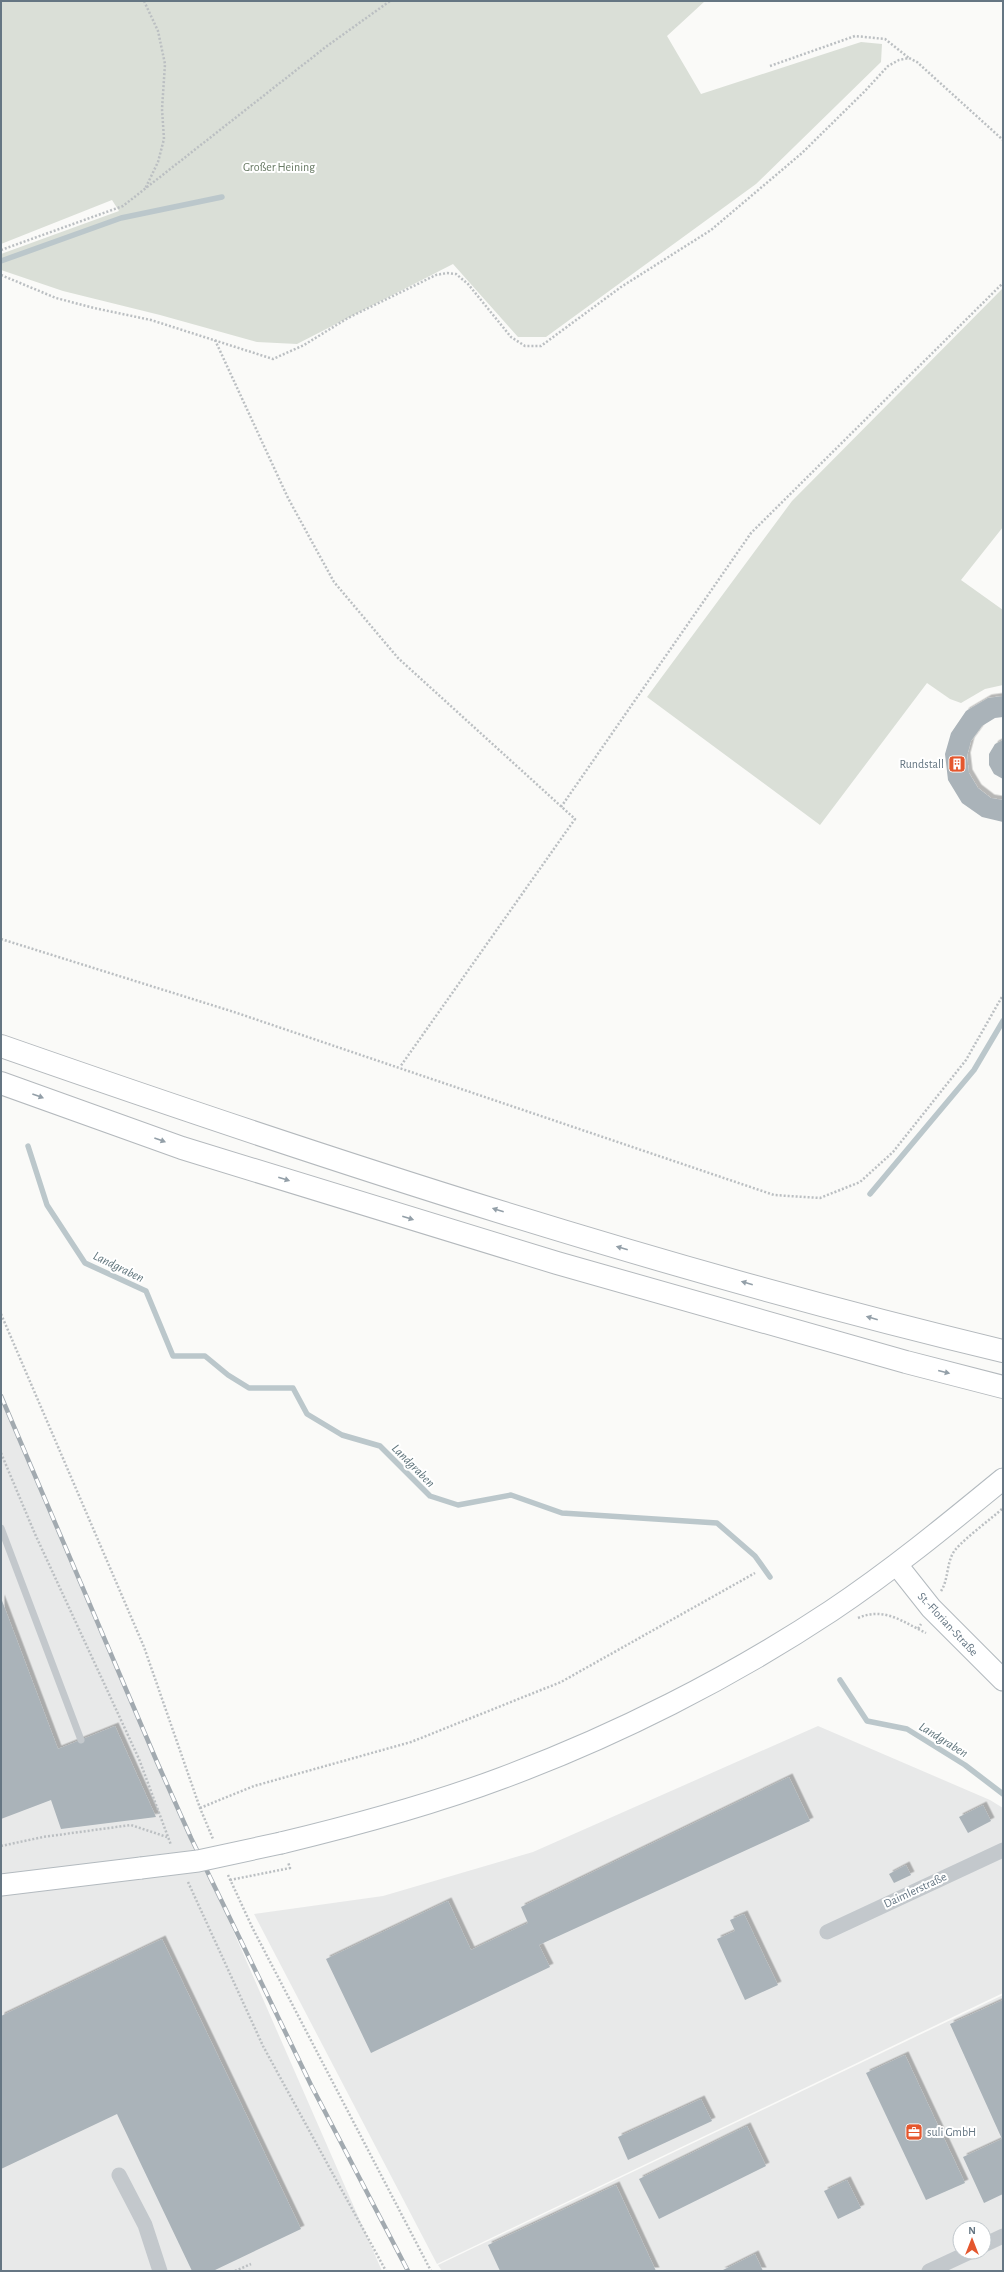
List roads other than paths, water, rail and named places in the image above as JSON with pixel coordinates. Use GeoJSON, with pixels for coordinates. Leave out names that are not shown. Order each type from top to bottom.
{"type":"FeatureCollection","features":[{"type":"Feature","properties":{"kind":"highway"},"geometry":{"type":"LineString","coordinates":[[1,1046],[189,1111],[576,1235],[910,1329],[1003,1351]]}},
{"type":"Feature","properties":{"kind":"highway"},"geometry":{"type":"LineString","coordinates":[[1,1083],[182,1148],[556,1263],[906,1362],[1003,1387]]}},
{"type":"Feature","properties":{"kind":"main road"},"geometry":{"type":"LineString","coordinates":[[1,1886],[285,1851],[502,1778],[583,1746],[708,1684],[830,1612],[897,1565],[1003,1479]]}},
{"type":"Feature","properties":{"kind":"main road","name":"St.-Florian-Straße"},"geometry":{"type":"LineString","coordinates":[[897,1565],[931,1608],[1003,1680]]}},
{"type":"Feature","properties":{"kind":"street","name":"Daimlerstraße"},"geometry":{"type":"LineString","coordinates":[[827,1932],[1003,1850]]}},
{"type":"Feature","properties":{"kind":"street"},"geometry":{"type":"LineString","coordinates":[[119,2175],[145,2225],[160,2271]]}},
{"type":"Feature","properties":{"kind":"street"},"geometry":{"type":"LineString","coordinates":[[992,2241],[1003,2236]]}},
{"type":"Feature","properties":{"kind":"street"},"geometry":{"type":"LineString","coordinates":[[929,2271],[953,2260]]}},
{"type":"Feature","properties":{"kind":"lane"},"geometry":{"type":"LineString","coordinates":[[1,1528],[81,1740]]}},
{"type":"Feature","properties":{"kind":"waterway"},"geometry":{"type":"LineString","coordinates":[[1,261],[121,218],[222,197]]}},
{"type":"Feature","properties":{"kind":"waterway"},"geometry":{"type":"LineString","coordinates":[[870,1194],[974,1070],[1003,1021]]}},
{"type":"Feature","properties":{"kind":"waterway","name":"Landgraben"},"geometry":{"type":"LineString","coordinates":[[28,1146],[47,1205],[85,1263],[146,1291],[173,1356],[205,1356],[228,1375],[249,1388],[293,1388],[307,1414],[342,1435],[380,1446],[430,1496],[458,1505],[511,1495],[562,1513],[717,1523],[755,1556],[770,1577]]}},
{"type":"Feature","properties":{"kind":"waterway","name":"Landgraben"},"geometry":{"type":"LineString","coordinates":[[840,1680],[867,1721],[907,1729],[965,1765],[1003,1794]]}},
{"type":"Feature","properties":{"kind":"railway"},"geometry":{"type":"LineString","coordinates":[[1,1396],[157,1762],[191,1838],[311,2085],[408,2271]]}},
{"type":"Feature","properties":{"kind":"place","name":"Rundstall"},"geometry":{"type":"Point","coordinates":[957,764]}},
{"type":"Feature","properties":{"kind":"place","name":"suli GmbH"},"geometry":{"type":"Point","coordinates":[914,2132]}},
{"type":"Feature","properties":{"kind":"park label","name":"Großer Heining"},"geometry":{"type":"Point","coordinates":[279,167]}}]}
